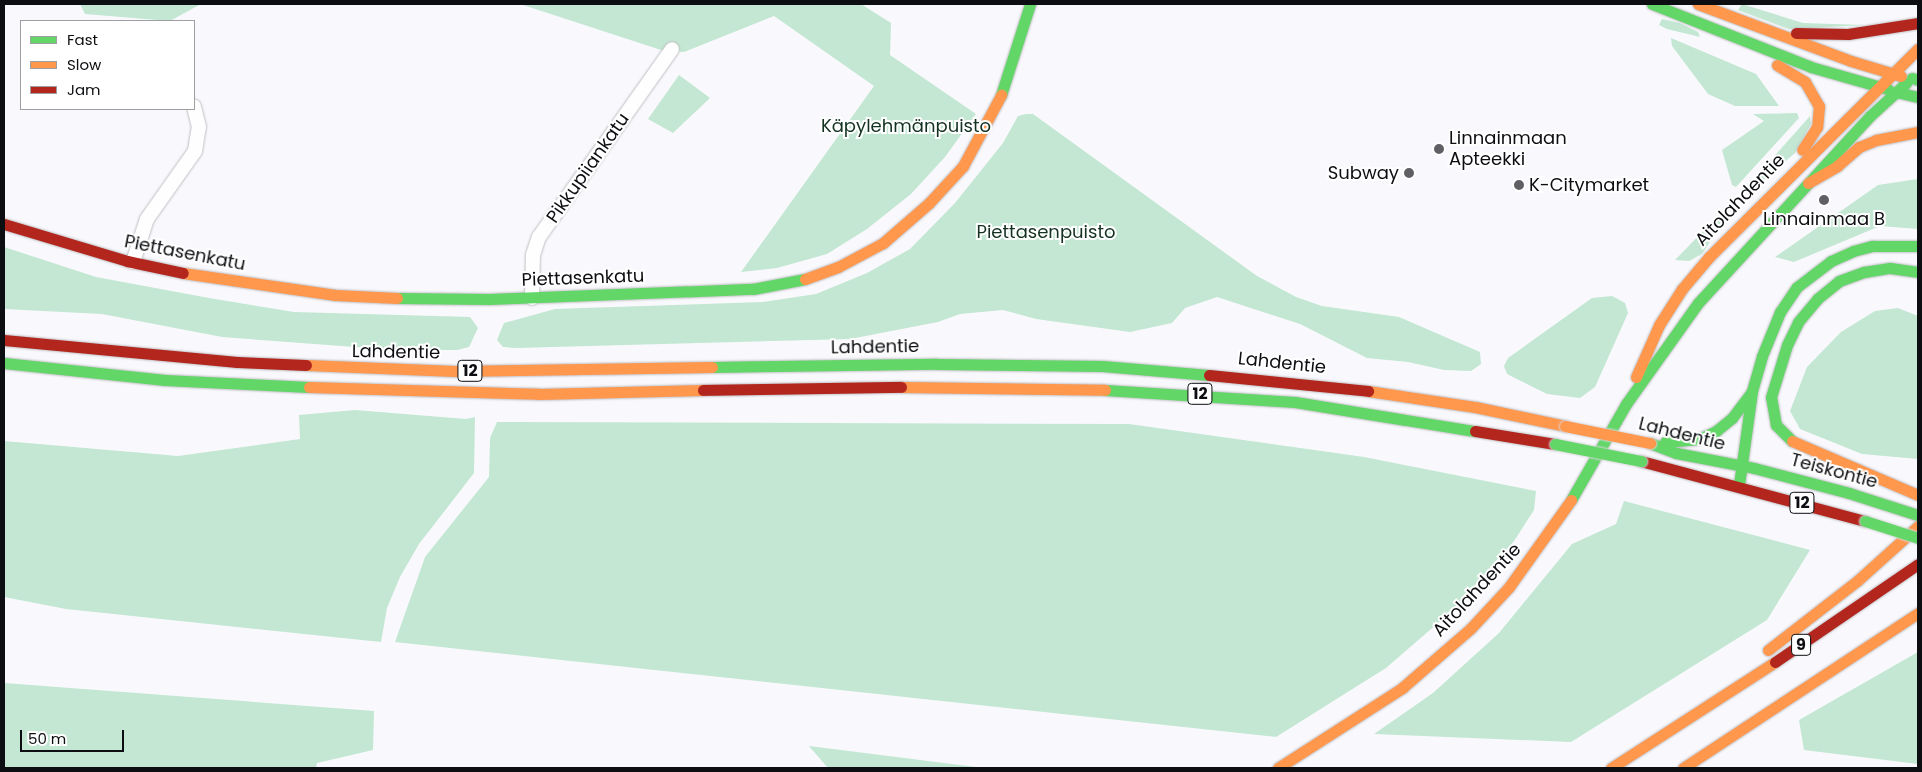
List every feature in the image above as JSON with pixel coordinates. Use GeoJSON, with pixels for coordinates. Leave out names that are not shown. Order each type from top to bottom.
{"type":"FeatureCollection","features":[{"type":"Feature","properties":{"kind":"main road"},"geometry":{"type":"LineString","coordinates":[[1652,4],[1728,36],[1811,67],[1918,97]]}},
{"type":"Feature","properties":{"kind":"main road"},"geometry":{"type":"LineString","coordinates":[[1698,4],[1724,15],[1893,73],[1916,77]]}},
{"type":"Feature","properties":{"kind":"main road","name":"Piettasenkatu"},"geometry":{"type":"LineString","coordinates":[[4,224],[133,262],[194,275],[335,295],[430,300],[532,298],[754,289],[800,281],[862,256],[903,227],[963,166],[1001,98],[1031,6]]}},
{"type":"Feature","properties":{"kind":"main road"},"geometry":{"type":"LineString","coordinates":[[1724,15],[1788,33],[1819,36],[1880,30],[1918,22]]}},
{"type":"Feature","properties":{"kind":"main road"},"geometry":{"type":"LineString","coordinates":[[1728,36],[1765,60],[1795,73],[1805,82],[1819,106],[1814,133],[1782,181]]}},
{"type":"Feature","properties":{"kind":"main road","name":"Aitolahdentie"},"geometry":{"type":"LineString","coordinates":[[1626,404],[1659,325],[1682,289],[1782,181],[1918,49]]}},
{"type":"Feature","properties":{"kind":"main road","name":"Aitolahdentie"},"geometry":{"type":"LineString","coordinates":[[1278,768],[1402,688],[1471,628],[1509,587],[1558,522],[1626,404],[1698,303],[1808,183],[1896,92],[1916,77]]}},
{"type":"Feature","properties":{"kind":"main road"},"geometry":{"type":"LineString","coordinates":[[1808,183],[1837,166],[1859,147],[1876,140],[1918,132]]}},
{"type":"Feature","properties":{"kind":"main road"},"geometry":{"type":"LineString","coordinates":[[1739,485],[1740,465],[1752,391],[1762,356],[1780,312],[1797,287],[1814,272],[1831,261],[1872,246],[1918,246]]}},
{"type":"Feature","properties":{"kind":"main road"},"geometry":{"type":"LineString","coordinates":[[1764,423],[1787,345],[1798,322],[1817,298],[1839,281],[1864,272],[1890,268],[1918,272]]}},
{"type":"Feature","properties":{"kind":"main road","name":"Lahdentie"},"geometry":{"type":"LineString","coordinates":[[4,340],[237,362],[455,371],[927,364],[1102,366],[1338,386],[1475,407],[1650,443],[1676,453],[1740,465]]}},
{"type":"Feature","properties":{"kind":"main road","name":"Lahdentie"},"geometry":{"type":"LineString","coordinates":[[4,363],[165,380],[427,393],[549,394],[842,386],[1144,391],[1295,402],[1555,444],[1641,461],[1739,485]]}},
{"type":"Feature","properties":{"kind":"main road"},"geometry":{"type":"LineString","coordinates":[[1650,443],[1699,439],[1716,431],[1732,418],[1752,391]]}},
{"type":"Feature","properties":{"kind":"main road"},"geometry":{"type":"LineString","coordinates":[[1771,397],[1776,425],[1788,439],[1880,481],[1918,495]]}},
{"type":"Feature","properties":{"kind":"main road"},"geometry":{"type":"LineString","coordinates":[[1739,485],[1755,463]]}},
{"type":"Feature","properties":{"kind":"main road","name":"Teiskontie"},"geometry":{"type":"LineString","coordinates":[[1740,465],[1755,463],[1918,515]]}},
{"type":"Feature","properties":{"kind":"main road","name":"12"},"geometry":{"type":"LineString","coordinates":[[1739,485],[1918,538]]}},
{"type":"Feature","properties":{"kind":"main road"},"geometry":{"type":"LineString","coordinates":[[1681,723],[1857,581],[1918,526]]}},
{"type":"Feature","properties":{"kind":"main road","name":"9"},"geometry":{"type":"LineString","coordinates":[[1611,768],[1871,600],[1918,564]]}},
{"type":"Feature","properties":{"kind":"main road","name":"9"},"geometry":{"type":"LineString","coordinates":[[1683,768],[1918,613]]}},
{"type":"Feature","properties":{"kind":"street","name":"Pikkupiiankatu"},"geometry":{"type":"LineString","coordinates":[[532,298],[533,255],[539,237],[672,49]]}},
{"type":"Feature","properties":{"kind":"street"},"geometry":{"type":"LineString","coordinates":[[133,262],[147,220],[195,151],[199,127],[195,110]]}},
{"type":"Feature","properties":{"kind":"green space"},"geometry":{"type":"Polygon","coordinates":[[[80,4],[201,4],[172,20],[85,14],[80,4]]]}},
{"type":"Feature","properties":{"kind":"green space","name":"Käpylehmänpuisto"},"geometry":{"type":"Polygon","coordinates":[[[520,4],[861,4],[891,23],[890,55],[976,114],[945,157],[911,194],[867,229],[827,254],[777,268],[741,272],[874,86],[774,16],[684,52],[661,50],[520,4]]]}},
{"type":"Feature","properties":{"kind":"green space"},"geometry":{"type":"Polygon","coordinates":[[[1742,4],[1803,23],[1865,25],[1789,29],[1738,10],[1742,4]]]}},
{"type":"Feature","properties":{"kind":"green space"},"geometry":{"type":"Polygon","coordinates":[[[1662,19],[1680,23],[1698,32],[1700,37],[1667,29],[1659,25],[1662,19]]]}},
{"type":"Feature","properties":{"kind":"green space"},"geometry":{"type":"Polygon","coordinates":[[[1671,38],[1756,74],[1779,106],[1735,106],[1708,94],[1672,46],[1671,38]]]}},
{"type":"Feature","properties":{"kind":"green space"},"geometry":{"type":"Polygon","coordinates":[[[679,75],[710,98],[673,133],[648,119],[679,75]]]}},
{"type":"Feature","properties":{"kind":"green space"},"geometry":{"type":"Polygon","coordinates":[[[1797,113],[1799,118],[1736,187],[1732,185],[1722,150],[1764,121],[1753,114],[1797,113]]]}},
{"type":"Feature","properties":{"kind":"green space","name":"Piettasenpuisto"},"geometry":{"type":"Polygon","coordinates":[[[1033,114],[1257,276],[1296,297],[1322,306],[1399,317],[1480,352],[1481,364],[1471,371],[1444,370],[1408,362],[1367,358],[1300,324],[1217,297],[1185,308],[1172,323],[1130,332],[1036,319],[1003,310],[960,314],[938,322],[850,339],[516,348],[503,347],[497,340],[504,323],[555,309],[763,302],[816,294],[867,273],[910,249],[955,203],[1003,143],[1018,116],[1033,114]]]}},
{"type":"Feature","properties":{"kind":"green space"},"geometry":{"type":"Polygon","coordinates":[[[1810,116],[1811,124],[1795,153],[1760,183],[1755,178],[1810,116]]]}},
{"type":"Feature","properties":{"kind":"green space"},"geometry":{"type":"Polygon","coordinates":[[[1918,179],[1918,229],[1880,226],[1794,262],[1775,257],[1878,185],[1918,179]]]}},
{"type":"Feature","properties":{"kind":"green space"},"geometry":{"type":"Polygon","coordinates":[[[1721,213],[1726,218],[1702,254],[1689,261],[1675,260],[1721,213]]]}},
{"type":"Feature","properties":{"kind":"green space"},"geometry":{"type":"Polygon","coordinates":[[[4,247],[96,277],[209,298],[294,312],[470,317],[478,328],[469,347],[457,350],[395,350],[222,337],[102,314],[4,309],[4,247]]]}},
{"type":"Feature","properties":{"kind":"green space"},"geometry":{"type":"Polygon","coordinates":[[[1612,296],[1625,303],[1628,313],[1595,387],[1580,398],[1547,394],[1507,374],[1504,366],[1508,358],[1592,298],[1612,296]]]}},
{"type":"Feature","properties":{"kind":"green space"},"geometry":{"type":"Polygon","coordinates":[[[1898,308],[1918,316],[1918,459],[1862,454],[1800,429],[1790,411],[1807,367],[1841,332],[1875,311],[1898,308]]]}},
{"type":"Feature","properties":{"kind":"green space"},"geometry":{"type":"Polygon","coordinates":[[[355,410],[466,419],[475,417],[474,473],[419,544],[400,577],[387,608],[381,642],[66,609],[4,597],[4,441],[178,456],[300,439],[299,415],[355,410]]]}},
{"type":"Feature","properties":{"kind":"green space"},"geometry":{"type":"Polygon","coordinates":[[[497,422],[1129,424],[1364,457],[1536,491],[1534,510],[1514,541],[1453,610],[1386,668],[1276,737],[395,642],[425,557],[489,477],[490,438],[497,422]]]}},
{"type":"Feature","properties":{"kind":"green space"},"geometry":{"type":"Polygon","coordinates":[[[1624,501],[1810,550],[1767,620],[1571,742],[1374,734],[1433,693],[1499,633],[1572,544],[1616,524],[1624,501]]]}},
{"type":"Feature","properties":{"kind":"green space"},"geometry":{"type":"Polygon","coordinates":[[[1918,652],[1918,764],[1804,750],[1799,720],[1918,652]]]}},
{"type":"Feature","properties":{"kind":"green space"},"geometry":{"type":"Polygon","coordinates":[[[4,683],[374,711],[373,750],[317,763],[316,768],[4,768],[4,683]]]}},
{"type":"Feature","properties":{"kind":"green space"},"geometry":{"type":"Polygon","coordinates":[[[809,746],[984,768],[828,768],[809,746]]]}},
{"type":"Feature","properties":{"kind":"traffic: fast"},"geometry":{"type":"LineString","coordinates":[[1001,95],[1030,4]]}},
{"type":"Feature","properties":{"kind":"traffic: fast"},"geometry":{"type":"LineString","coordinates":[[1652,4],[1811,67],[1888,89]]}},
{"type":"Feature","properties":{"kind":"traffic: fast"},"geometry":{"type":"LineString","coordinates":[[1912,78],[1918,80]]}},
{"type":"Feature","properties":{"kind":"traffic: fast"},"geometry":{"type":"LineString","coordinates":[[1571,500],[1626,404],[1698,303],[1870,116],[1906,83]]}},
{"type":"Feature","properties":{"kind":"traffic: fast"},"geometry":{"type":"LineString","coordinates":[[1896,92],[1918,97]]}},
{"type":"Feature","properties":{"kind":"traffic: fast"},"geometry":{"type":"LineString","coordinates":[[1739,485],[1752,391],[1762,356],[1780,312],[1797,287],[1831,261],[1853,251],[1872,246],[1918,246]]}},
{"type":"Feature","properties":{"kind":"traffic: fast"},"geometry":{"type":"LineString","coordinates":[[1792,441],[1776,425],[1771,397],[1787,345],[1798,322],[1817,299],[1839,281],[1864,272],[1890,268],[1918,272]]}},
{"type":"Feature","properties":{"kind":"traffic: fast"},"geometry":{"type":"LineString","coordinates":[[397,298],[489,299],[753,289],[805,279]]}},
{"type":"Feature","properties":{"kind":"traffic: fast"},"geometry":{"type":"LineString","coordinates":[[4,363],[165,380],[309,387]]}},
{"type":"Feature","properties":{"kind":"traffic: fast"},"geometry":{"type":"LineString","coordinates":[[712,367],[937,364],[1102,366],[1209,375]]}},
{"type":"Feature","properties":{"kind":"traffic: fast"},"geometry":{"type":"LineString","coordinates":[[1105,390],[1295,402],[1475,431]]}},
{"type":"Feature","properties":{"kind":"traffic: fast"},"geometry":{"type":"LineString","coordinates":[[1665,442],[1699,439],[1716,431],[1732,418],[1751,393]]}},
{"type":"Feature","properties":{"kind":"traffic: fast"},"geometry":{"type":"LineString","coordinates":[[1650,443],[1676,453],[1754,468],[1849,493],[1918,515]]}},
{"type":"Feature","properties":{"kind":"traffic: fast"},"geometry":{"type":"LineString","coordinates":[[1555,444],[1641,461]]}},
{"type":"Feature","properties":{"kind":"traffic: fast"},"geometry":{"type":"LineString","coordinates":[[1865,521],[1918,538]]}},
{"type":"Feature","properties":{"kind":"traffic: slow"},"geometry":{"type":"LineString","coordinates":[[1698,4],[1851,61],[1901,76]]}},
{"type":"Feature","properties":{"kind":"traffic: slow"},"geometry":{"type":"LineString","coordinates":[[1636,377],[1659,325],[1682,289],[1709,257],[1918,49]]}},
{"type":"Feature","properties":{"kind":"traffic: slow"},"geometry":{"type":"LineString","coordinates":[[1777,65],[1805,82],[1819,106],[1817,127],[1802,150]]}},
{"type":"Feature","properties":{"kind":"traffic: slow"},"geometry":{"type":"LineString","coordinates":[[805,279],[838,267],[883,243],[929,203],[963,166],[1001,95]]}},
{"type":"Feature","properties":{"kind":"traffic: slow"},"geometry":{"type":"LineString","coordinates":[[1808,183],[1837,166],[1859,147],[1876,140],[1918,132]]}},
{"type":"Feature","properties":{"kind":"traffic: slow"},"geometry":{"type":"LineString","coordinates":[[183,273],[335,295],[397,298]]}},
{"type":"Feature","properties":{"kind":"traffic: slow"},"geometry":{"type":"LineString","coordinates":[[306,365],[455,371],[712,367]]}},
{"type":"Feature","properties":{"kind":"traffic: slow"},"geometry":{"type":"LineString","coordinates":[[309,387],[539,394],[703,390]]}},
{"type":"Feature","properties":{"kind":"traffic: slow"},"geometry":{"type":"LineString","coordinates":[[901,387],[1105,390]]}},
{"type":"Feature","properties":{"kind":"traffic: slow"},"geometry":{"type":"LineString","coordinates":[[1368,391],[1475,407],[1565,426]]}},
{"type":"Feature","properties":{"kind":"traffic: slow"},"geometry":{"type":"LineString","coordinates":[[1565,426],[1650,443]]}},
{"type":"Feature","properties":{"kind":"traffic: slow"},"geometry":{"type":"LineString","coordinates":[[1792,441],[1918,495]]}},
{"type":"Feature","properties":{"kind":"traffic: slow"},"geometry":{"type":"LineString","coordinates":[[1278,768],[1402,688],[1471,628],[1509,587],[1571,500]]}},
{"type":"Feature","properties":{"kind":"traffic: slow"},"geometry":{"type":"LineString","coordinates":[[1768,650],[1857,581],[1918,526]]}},
{"type":"Feature","properties":{"kind":"traffic: slow"},"geometry":{"type":"LineString","coordinates":[[1683,768],[1918,613]]}},
{"type":"Feature","properties":{"kind":"traffic: slow"},"geometry":{"type":"LineString","coordinates":[[1611,768],[1775,662]]}},
{"type":"Feature","properties":{"kind":"traffic: jam"},"geometry":{"type":"LineString","coordinates":[[1796,33],[1848,34],[1918,23]]}},
{"type":"Feature","properties":{"kind":"traffic: jam"},"geometry":{"type":"LineString","coordinates":[[4,224],[127,261],[183,273]]}},
{"type":"Feature","properties":{"kind":"traffic: jam"},"geometry":{"type":"LineString","coordinates":[[4,340],[237,362],[306,365]]}},
{"type":"Feature","properties":{"kind":"traffic: jam"},"geometry":{"type":"LineString","coordinates":[[1209,375],[1368,391]]}},
{"type":"Feature","properties":{"kind":"traffic: jam"},"geometry":{"type":"LineString","coordinates":[[703,390],[901,387]]}},
{"type":"Feature","properties":{"kind":"traffic: jam"},"geometry":{"type":"LineString","coordinates":[[1475,431],[1555,444]]}},
{"type":"Feature","properties":{"kind":"traffic: jam"},"geometry":{"type":"LineString","coordinates":[[1641,461],[1865,521]]}},
{"type":"Feature","properties":{"kind":"traffic: jam"},"geometry":{"type":"LineString","coordinates":[[1775,662],[1918,564]]}},
{"type":"Feature","properties":{"kind":"place","name":"Linnainmaan Apteekki"},"geometry":{"type":"Point","coordinates":[1439,149]}},
{"type":"Feature","properties":{"kind":"place","name":"Subway"},"geometry":{"type":"Point","coordinates":[1409,173]}},
{"type":"Feature","properties":{"kind":"place","name":"K-Citymarket"},"geometry":{"type":"Point","coordinates":[1519,185]}},
{"type":"Feature","properties":{"kind":"place","name":"Linnainmaa B"},"geometry":{"type":"Point","coordinates":[1824,200]}}]}
